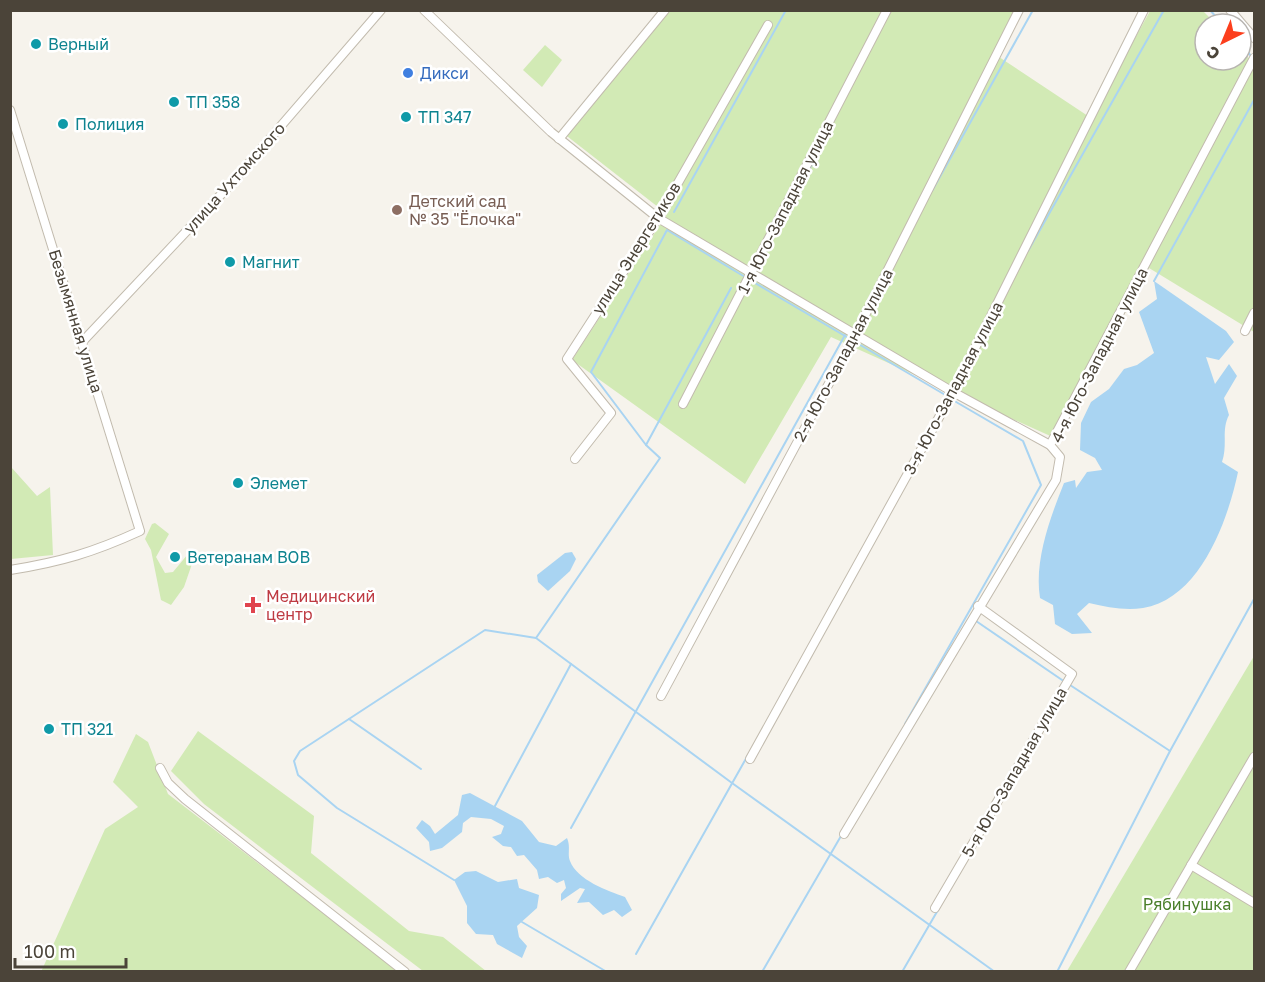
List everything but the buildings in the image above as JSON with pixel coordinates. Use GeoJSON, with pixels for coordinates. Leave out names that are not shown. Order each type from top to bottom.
{"type":"FeatureCollection","features":[{"type":"Feature","properties":{"kind":"street","name":"улица Ухтомского"},"geometry":{"type":"LineString","coordinates":[[82,340],[230,185],[381,10]]}},
{"type":"Feature","properties":{"kind":"street"},"geometry":{"type":"LineString","coordinates":[[424,10],[559,139],[658,218],[953,392],[1050,445]]}},
{"type":"Feature","properties":{"kind":"street"},"geometry":{"type":"LineString","coordinates":[[559,139],[665,10]]}},
{"type":"Feature","properties":{"kind":"street","name":"1-я Юго-Западная улица"},"geometry":{"type":"LineString","coordinates":[[683,404],[887,10]]}},
{"type":"Feature","properties":{"kind":"street","name":"2-я Юго-Западная улица"},"geometry":{"type":"LineString","coordinates":[[662,696],[855,335],[1019,10]]}},
{"type":"Feature","properties":{"kind":"street","name":"3-я Юго-Западная улица"},"geometry":{"type":"LineString","coordinates":[[750,759],[953,392],[1143,10]]}},
{"type":"Feature","properties":{"kind":"street"},"geometry":{"type":"LineString","coordinates":[[1230,10],[1254,38]]}},
{"type":"Feature","properties":{"kind":"street","name":"улица Энергетиков"},"geometry":{"type":"LineString","coordinates":[[575,459],[611,413],[567,359],[658,218],[768,25]]}},
{"type":"Feature","properties":{"kind":"street","name":"4-я Юго-Западная улица"},"geometry":{"type":"LineString","coordinates":[[844,834],[978,606],[1056,480],[1060,457],[1050,445],[1254,58]]}},
{"type":"Feature","properties":{"kind":"street","name":"Безымянная улица"},"geometry":{"type":"LineString","coordinates":[[10,110],[140,531],[92,553],[59,562],[10,570]]}},
{"type":"Feature","properties":{"kind":"street"},"geometry":{"type":"LineString","coordinates":[[1245,331],[1254,312]]}},
{"type":"Feature","properties":{"kind":"street","name":"5-я Юго-Западная улица"},"geometry":{"type":"LineString","coordinates":[[934,908],[1072,674],[978,606]]}},
{"type":"Feature","properties":{"kind":"street"},"geometry":{"type":"LineString","coordinates":[[1129,972],[1254,757]]}},
{"type":"Feature","properties":{"kind":"street"},"geometry":{"type":"LineString","coordinates":[[160,768],[168,783],[185,799],[405,972]]}},
{"type":"Feature","properties":{"kind":"street"},"geometry":{"type":"LineString","coordinates":[[1191,865],[1254,903]]}},
{"type":"Feature","properties":{"kind":"green space"},"geometry":{"type":"Polygon","coordinates":[[[665,11],[1019,11],[996,55],[1091,118],[1150,11],[1203,11],[1193,12],[1193,72],[1253,72],[1254,64],[1254,332],[1149,268],[1057,439],[831,337],[745,484],[572,360],[667,214],[563,133],[665,11]]]}},
{"type":"Feature","properties":{"kind":"green space"},"geometry":{"type":"Polygon","coordinates":[[[545,45],[562,60],[542,87],[523,70],[545,45]]]}},
{"type":"Feature","properties":{"kind":"green space"},"geometry":{"type":"Polygon","coordinates":[[[11,467],[37,496],[50,487],[53,555],[11,559],[11,467]]]}},
{"type":"Feature","properties":{"kind":"green space"},"geometry":{"type":"Polygon","coordinates":[[[155,523],[169,534],[156,557],[165,573],[173,572],[188,554],[194,558],[184,587],[171,605],[161,600],[151,550],[145,539],[152,524],[155,523]]]}},
{"type":"Feature","properties":{"kind":"green space","name":"Рябинушка"},"geometry":{"type":"Polygon","coordinates":[[[1254,656],[1254,971],[1067,971],[1254,656]]]}},
{"type":"Feature","properties":{"kind":"green space"},"geometry":{"type":"Polygon","coordinates":[[[198,731],[314,816],[311,853],[409,931],[443,937],[486,971],[423,971],[204,804],[171,771],[198,731]]]}},
{"type":"Feature","properties":{"kind":"green space"},"geometry":{"type":"Polygon","coordinates":[[[136,734],[148,742],[168,794],[399,971],[41,972],[105,829],[138,807],[113,782],[136,734]]]}},
{"type":"Feature","properties":{"kind":"water"},"geometry":{"type":"Polygon","coordinates":[[[1154,281],[1226,331],[1234,342],[1219,360],[1206,357],[1215,384],[1229,364],[1237,376],[1224,398],[1229,415],[1225,426],[1222,462],[1238,472],[1219,534],[1195,574],[1180,590],[1163,602],[1136,609],[1089,603],[1077,614],[1092,633],[1072,634],[1055,624],[1053,605],[1040,598],[1039,569],[1044,540],[1064,483],[1075,480],[1076,488],[1087,472],[1102,470],[1095,458],[1080,450],[1081,423],[1091,402],[1109,389],[1124,369],[1137,365],[1154,353],[1139,312],[1157,299],[1154,281]]]}},
{"type":"Feature","properties":{"kind":"water"},"geometry":{"type":"Polygon","coordinates":[[[572,552],[576,559],[570,571],[548,591],[538,582],[537,575],[565,553],[572,552]]]}},
{"type":"Feature","properties":{"kind":"water"},"geometry":{"type":"Polygon","coordinates":[[[470,793],[522,821],[539,842],[556,846],[567,838],[569,858],[579,874],[610,892],[625,897],[632,910],[622,917],[614,910],[603,915],[589,902],[577,903],[585,889],[580,888],[561,901],[561,894],[566,888],[564,880],[557,883],[548,877],[539,879],[537,870],[524,855],[517,856],[511,847],[503,846],[492,837],[501,834],[504,826],[491,819],[471,817],[463,823],[462,832],[442,848],[430,851],[429,842],[416,828],[422,820],[435,834],[458,815],[462,795],[470,793]]]}},
{"type":"Feature","properties":{"kind":"water"},"geometry":{"type":"Polygon","coordinates":[[[476,871],[498,882],[517,879],[519,888],[539,895],[537,908],[517,926],[519,937],[527,946],[522,958],[497,944],[493,935],[476,934],[467,923],[467,906],[454,880],[465,872],[476,871]]]}},
{"type":"Feature","properties":{"kind":"waterway"},"geometry":{"type":"LineString","coordinates":[[674,212],[786,10]]}},
{"type":"Feature","properties":{"kind":"waterway"},"geometry":{"type":"LineString","coordinates":[[932,191],[1033,10]]}},
{"type":"Feature","properties":{"kind":"waterway"},"geometry":{"type":"LineString","coordinates":[[1028,251],[1164,10]]}},
{"type":"Feature","properties":{"kind":"waterway"},"geometry":{"type":"LineString","coordinates":[[1154,281],[1254,100]]}},
{"type":"Feature","properties":{"kind":"waterway"},"geometry":{"type":"LineString","coordinates":[[805,176],[813,163]]}},
{"type":"Feature","properties":{"kind":"waterway"},"geometry":{"type":"LineString","coordinates":[[536,638],[660,458],[646,445],[591,372],[667,230],[745,277]]}},
{"type":"Feature","properties":{"kind":"waterway"},"geometry":{"type":"LineString","coordinates":[[750,280],[947,396]]}},
{"type":"Feature","properties":{"kind":"waterway"},"geometry":{"type":"LineString","coordinates":[[646,445],[731,288]]}},
{"type":"Feature","properties":{"kind":"waterway"},"geometry":{"type":"LineString","coordinates":[[571,828],[845,335]]}},
{"type":"Feature","properties":{"kind":"waterway"},"geometry":{"type":"LineString","coordinates":[[905,724],[1041,485],[1023,441],[951,399]]}},
{"type":"Feature","properties":{"kind":"waterway"},"geometry":{"type":"LineString","coordinates":[[1057,972],[1170,751],[1254,599]]}},
{"type":"Feature","properties":{"kind":"waterway"},"geometry":{"type":"LineString","coordinates":[[976,621],[1065,682]]}},
{"type":"Feature","properties":{"kind":"waterway"},"geometry":{"type":"LineString","coordinates":[[454,880],[337,808],[298,775],[294,761],[300,751],[485,630],[536,638],[732,783],[995,972]]}},
{"type":"Feature","properties":{"kind":"waterway"},"geometry":{"type":"LineString","coordinates":[[495,806],[571,664]]}},
{"type":"Feature","properties":{"kind":"waterway"},"geometry":{"type":"LineString","coordinates":[[1070,685],[1170,751]]}},
{"type":"Feature","properties":{"kind":"waterway"},"geometry":{"type":"LineString","coordinates":[[349,719],[421,769]]}},
{"type":"Feature","properties":{"kind":"waterway"},"geometry":{"type":"LineString","coordinates":[[636,954],[748,755]]}},
{"type":"Feature","properties":{"kind":"waterway"},"geometry":{"type":"LineString","coordinates":[[762,972],[841,836]]}},
{"type":"Feature","properties":{"kind":"waterway"},"geometry":{"type":"LineString","coordinates":[[902,972],[938,910]]}},
{"type":"Feature","properties":{"kind":"waterway"},"geometry":{"type":"LineString","coordinates":[[522,922],[607,972]]}},
{"type":"Feature","properties":{"kind":"place","name":"Верный"},"geometry":{"type":"Point","coordinates":[36,44]}},
{"type":"Feature","properties":{"kind":"place","name":"Дикси"},"geometry":{"type":"Point","coordinates":[408,73]}},
{"type":"Feature","properties":{"kind":"place","name":"ТП 358"},"geometry":{"type":"Point","coordinates":[174,102]}},
{"type":"Feature","properties":{"kind":"place","name":"ТП 347"},"geometry":{"type":"Point","coordinates":[406,117]}},
{"type":"Feature","properties":{"kind":"place","name":"Полиция"},"geometry":{"type":"Point","coordinates":[63,124]}},
{"type":"Feature","properties":{"kind":"place","name":"Детский сад № 35 \"Ёлочка\""},"geometry":{"type":"Point","coordinates":[397,210]}},
{"type":"Feature","properties":{"kind":"place","name":"Магнит"},"geometry":{"type":"Point","coordinates":[230,262]}},
{"type":"Feature","properties":{"kind":"place","name":"Элемет"},"geometry":{"type":"Point","coordinates":[238,483]}},
{"type":"Feature","properties":{"kind":"place","name":"Ветеранам ВОВ"},"geometry":{"type":"Point","coordinates":[175,557]}},
{"type":"Feature","properties":{"kind":"place","name":"Медицинский центр"},"geometry":{"type":"Point","coordinates":[253,605]}},
{"type":"Feature","properties":{"kind":"place","name":"ТП 321"},"geometry":{"type":"Point","coordinates":[49,729]}}]}
